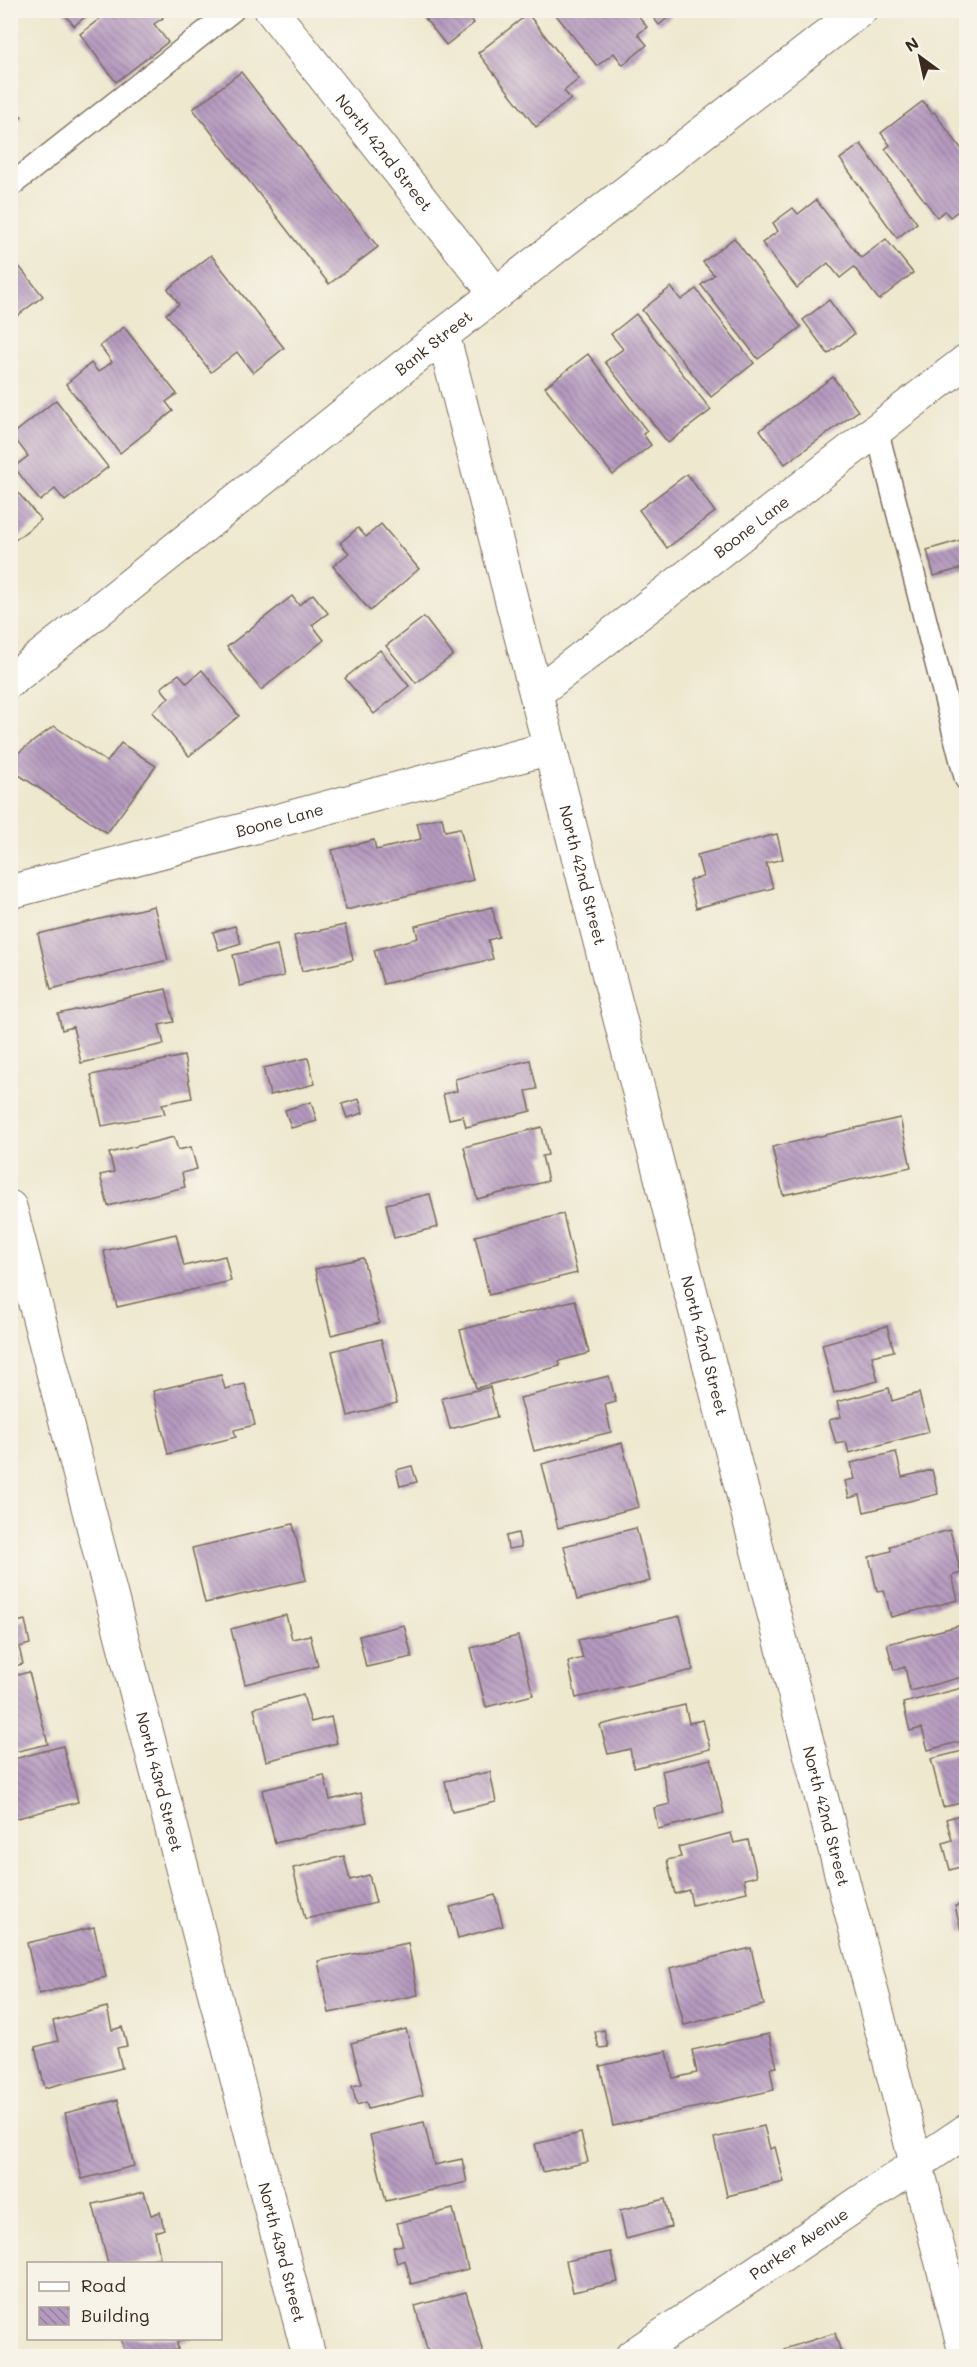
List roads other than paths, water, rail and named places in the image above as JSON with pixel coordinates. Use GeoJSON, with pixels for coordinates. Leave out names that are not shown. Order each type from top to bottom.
{"type":"FeatureCollection","features":[{"type":"Feature","properties":{"kind":"street","name":"North 42nd Street"},"geometry":{"type":"LineString","coordinates":[[271,10],[496,294]]}},
{"type":"Feature","properties":{"kind":"street","name":"Bank Street"},"geometry":{"type":"LineString","coordinates":[[10,681],[443,335],[860,10]]}},
{"type":"Feature","properties":{"kind":"street","name":"North 42nd Street"},"geometry":{"type":"LineString","coordinates":[[443,335],[966,2356]]}},
{"type":"Feature","properties":{"kind":"street","name":"Boone Lane"},"geometry":{"type":"LineString","coordinates":[[536,693],[966,361]]}},
{"type":"Feature","properties":{"kind":"street","name":"Boone Lane"},"geometry":{"type":"LineString","coordinates":[[10,892],[550,748]]}},
{"type":"Feature","properties":{"kind":"street","name":"North 43rd Street"},"geometry":{"type":"LineString","coordinates":[[10,1207],[309,2356]]}},
{"type":"Feature","properties":{"kind":"street","name":"Parker Avenue"},"geometry":{"type":"LineString","coordinates":[[632,2356],[966,2132]]}},
{"type":"Feature","properties":{"kind":"lane"},"geometry":{"type":"LineString","coordinates":[[10,186],[233,10]]}},
{"type":"Feature","properties":{"kind":"lane"},"geometry":{"type":"LineString","coordinates":[[878,431],[966,779]]}}]}
